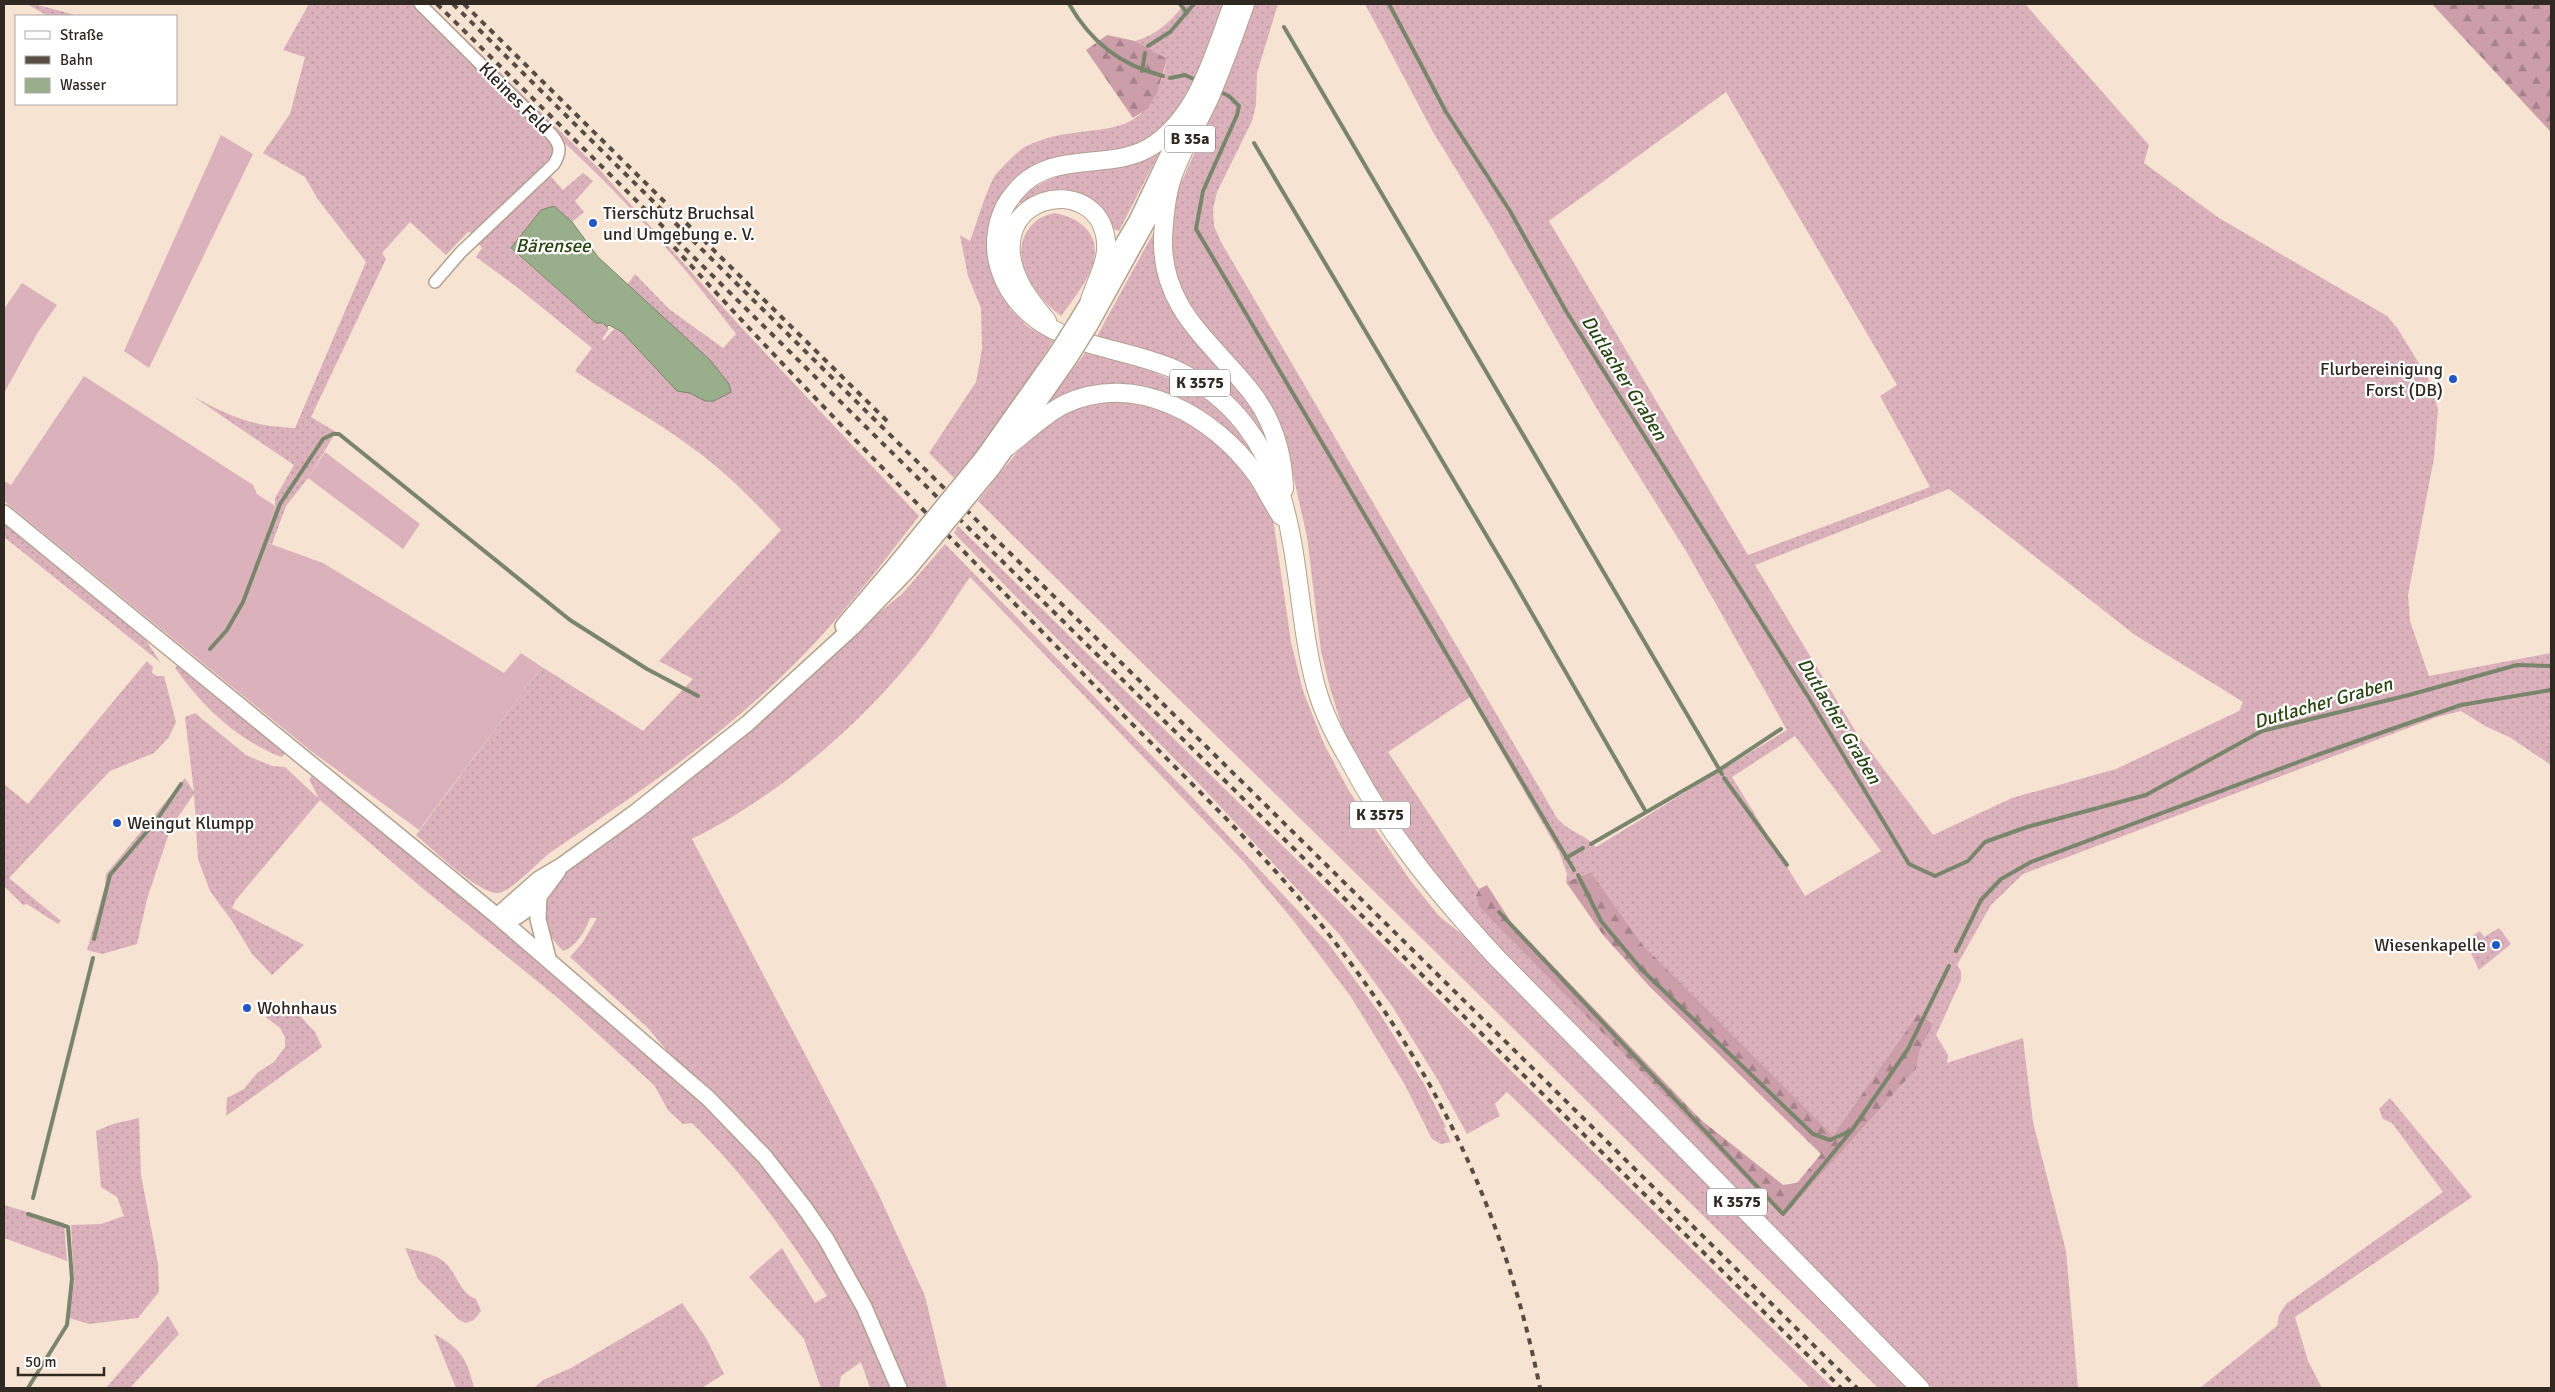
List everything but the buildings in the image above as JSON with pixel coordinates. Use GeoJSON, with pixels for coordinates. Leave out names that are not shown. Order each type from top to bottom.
{"type":"FeatureCollection","features":[{"type":"Feature","properties":{"kind":"main road","name":"B 35a"},"geometry":{"type":"LineString","coordinates":[[1223,47],[1233,4]]}},
{"type":"Feature","properties":{"kind":"main road","name":"B 35a"},"geometry":{"type":"LineString","coordinates":[[1084,322],[1090,300],[1137,220],[1245,4]]}},
{"type":"Feature","properties":{"kind":"main road","name":"B 35a"},"geometry":{"type":"LineString","coordinates":[[988,463],[1007,447],[1172,178],[1198,101]]}},
{"type":"Feature","properties":{"kind":"main road"},"geometry":{"type":"LineString","coordinates":[[1056,331],[1033,319],[1021,308],[1002,276],[997,259],[996,244],[998,228],[1010,197],[1021,184],[1047,168],[1063,163],[1138,153],[1152,146],[1165,136],[1198,101]]}},
{"type":"Feature","properties":{"kind":"main road"},"geometry":{"type":"LineString","coordinates":[[1172,178],[1163,238],[1168,278],[1184,314],[1248,389],[1264,412],[1277,439],[1283,464],[1285,507]]}},
{"type":"Feature","properties":{"kind":"main road"},"geometry":{"type":"LineString","coordinates":[[1056,331],[1022,286],[1011,248],[1016,222],[1036,204],[1059,198],[1072,200],[1091,210],[1105,231],[1106,255],[1090,300]]}},
{"type":"Feature","properties":{"kind":"main road","name":"K 3575"},"geometry":{"type":"LineString","coordinates":[[1056,331],[1076,340],[1172,368],[1213,391],[1239,418],[1257,442],[1277,481],[1285,507],[1308,652],[1317,690],[1337,738],[1360,782],[1396,838],[1450,907],[1496,957],[1920,1388]]}},
{"type":"Feature","properties":{"kind":"main road","name":"B 35a"},"geometry":{"type":"LineString","coordinates":[[501,919],[539,879],[561,866],[688,772],[748,722],[853,627],[988,463],[1063,355]]}},
{"type":"Feature","properties":{"kind":"main road"},"geometry":{"type":"LineString","coordinates":[[1007,447],[1048,414],[1065,404],[1085,397],[1123,393],[1169,403],[1189,412],[1225,439],[1256,474],[1290,529]]}},
{"type":"Feature","properties":{"kind":"main road"},"geometry":{"type":"LineString","coordinates":[[4,512],[548,958],[708,1098],[747,1137],[781,1176],[804,1207],[846,1273],[878,1335],[899,1388]]}},
{"type":"Feature","properties":{"kind":"main road","name":"B 35a"},"geometry":{"type":"LineString","coordinates":[[501,919],[522,914],[538,897],[561,866]]}},
{"type":"Feature","properties":{"kind":"main road"},"geometry":{"type":"LineString","coordinates":[[538,897],[538,919],[548,958]]}},
{"type":"Feature","properties":{"kind":"street","name":"Kleines Feld"},"geometry":{"type":"LineString","coordinates":[[420,4],[552,135],[559,144],[560,154],[554,164],[461,252],[435,282]]}},
{"type":"Feature","properties":{"kind":"shaded area"},"geometry":{"type":"Polygon","coordinates":[[[27,4],[34,4],[75,15],[46,15],[27,4]]]}},
{"type":"Feature","properties":{"kind":"shaded area"},"geometry":{"type":"Polygon","coordinates":[[[309,4],[430,4],[598,168],[739,325],[919,516],[835,621],[779,679],[697,749],[611,812],[551,852],[510,887],[498,893],[479,886],[468,879],[416,835],[542,667],[643,731],[693,679],[659,661],[781,530],[738,486],[703,456],[663,427],[575,371],[592,348],[518,288],[476,257],[482,248],[478,243],[548,173],[563,190],[583,173],[593,181],[575,201],[584,212],[572,222],[554,206],[511,249],[596,323],[608,327],[609,329],[602,339],[604,340],[614,329],[622,332],[677,391],[690,393],[705,401],[714,401],[710,360],[627,285],[635,274],[669,309],[723,348],[736,334],[651,231],[605,182],[557,136],[552,161],[477,234],[468,232],[446,255],[410,222],[382,253],[386,259],[311,417],[336,432],[308,478],[286,506],[272,544],[265,542],[275,506],[275,498],[294,465],[194,397],[219,410],[253,423],[295,428],[366,262],[317,198],[305,177],[263,153],[290,114],[305,57],[283,50],[309,4]]]}},
{"type":"Feature","properties":{"kind":"shaded area"},"geometry":{"type":"Polygon","coordinates":[[[1184,4],[1223,4],[1189,90],[1170,121],[1160,132],[1141,145],[1007,191],[997,282],[1010,309],[1028,327],[1053,341],[996,429],[954,478],[929,453],[976,382],[982,349],[981,308],[968,276],[960,235],[970,241],[994,178],[1014,155],[1022,149],[1049,138],[1112,128],[1130,121],[1145,110],[1157,90],[1167,60],[1135,41],[1150,35],[1162,27],[1174,17],[1184,4]]]}},
{"type":"Feature","properties":{"kind":"shaded area"},"geometry":{"type":"Polygon","coordinates":[[[1254,4],[1278,4],[1257,73],[1256,105],[1252,121],[1217,192],[1213,209],[1214,226],[1221,242],[1557,818],[1596,847],[1787,730],[1686,551],[1597,409],[1489,223],[1433,132],[1365,4],[2025,4],[2149,145],[2144,163],[2219,218],[2387,316],[2398,329],[2432,385],[2438,410],[2434,458],[2408,595],[2410,621],[2429,676],[2551,653],[2551,765],[2511,738],[2485,726],[2461,711],[2437,717],[2023,874],[1991,905],[1957,965],[1961,971],[1961,980],[1936,1035],[1948,1055],[1947,1063],[2023,1038],[2033,1122],[2066,1251],[2078,1388],[1931,1388],[1515,965],[1456,901],[1403,832],[1367,777],[1345,736],[1330,688],[1321,651],[1307,537],[1291,466],[1179,290],[1170,247],[1172,210],[1177,192],[1230,73],[1254,4]],[[1726,92],[1549,221],[1748,555],[1930,487],[1880,396],[1897,385],[1726,92]],[[1949,489],[1755,565],[1856,732],[1933,835],[2012,798],[2116,769],[2239,711],[2243,702],[2135,635],[1949,489]],[[1470,697],[1388,752],[1479,889],[1476,896],[1479,907],[1783,1217],[1916,1069],[1920,1050],[1933,1022],[1918,1015],[1833,1137],[1642,944],[1591,872],[1566,882],[1567,874],[1559,852],[1470,697]],[[1795,736],[1732,777],[1805,896],[1881,851],[1795,736]]]}},
{"type":"Feature","properties":{"kind":"shaded area"},"geometry":{"type":"Polygon","coordinates":[[[221,135],[253,154],[149,368],[124,351],[221,135]]]}},
{"type":"Feature","properties":{"kind":"shaded area"},"geometry":{"type":"Polygon","coordinates":[[[1154,154],[1158,155],[1119,231],[1113,229],[1102,213],[1088,199],[1070,190],[1060,189],[1046,192],[1021,205],[1019,199],[1033,188],[1065,173],[1154,154]]]}},
{"type":"Feature","properties":{"kind":"shaded area"},"geometry":{"type":"Polygon","coordinates":[[[1054,213],[1066,216],[1085,227],[1091,235],[1095,254],[1087,278],[1061,316],[1041,297],[1032,285],[1022,259],[1022,245],[1026,233],[1038,220],[1054,213]]]}},
{"type":"Feature","properties":{"kind":"shaded area"},"geometry":{"type":"Polygon","coordinates":[[[1155,230],[1157,230],[1160,270],[1259,415],[1277,459],[1234,400],[1096,338],[1155,230]]]}},
{"type":"Feature","properties":{"kind":"shaded area"},"geometry":{"type":"Polygon","coordinates":[[[22,283],[57,305],[38,332],[4,393],[4,309],[22,283]]]}},
{"type":"Feature","properties":{"kind":"shaded area"},"geometry":{"type":"Polygon","coordinates":[[[1085,353],[1156,373],[1200,394],[1237,425],[1252,446],[1269,481],[1212,419],[1170,395],[1149,389],[1064,395],[1049,402],[1085,353]]]}},
{"type":"Feature","properties":{"kind":"shaded area"},"geometry":{"type":"Polygon","coordinates":[[[84,376],[253,485],[257,494],[275,506],[265,542],[323,563],[504,673],[521,653],[542,667],[419,830],[311,751],[4,501],[4,481],[11,485],[84,376]]]}},
{"type":"Feature","properties":{"kind":"shaded area"},"geometry":{"type":"Polygon","coordinates":[[[1124,398],[1186,416],[1239,460],[1266,503],[1274,525],[1291,642],[1303,691],[1324,744],[1349,791],[1410,880],[1439,916],[1468,939],[1910,1388],[1878,1388],[978,501],[1034,431],[1068,408],[1124,398]]]}},
{"type":"Feature","properties":{"kind":"shaded area"},"geometry":{"type":"Polygon","coordinates":[[[325,452],[420,524],[403,549],[308,478],[325,452]]]}},
{"type":"Feature","properties":{"kind":"shaded area"},"geometry":{"type":"Polygon","coordinates":[[[4,520],[142,634],[160,662],[4,537],[4,520]]]}},
{"type":"Feature","properties":{"kind":"shaded area"},"geometry":{"type":"Polygon","coordinates":[[[958,526],[1833,1388],[1810,1388],[1507,1092],[1495,1104],[1500,1116],[1467,1134],[1436,1077],[1392,1006],[1339,934],[1202,787],[954,533],[958,526]]]}},
{"type":"Feature","properties":{"kind":"shaded area"},"geometry":{"type":"Polygon","coordinates":[[[945,544],[1192,797],[1328,943],[1380,1014],[1424,1084],[1446,1127],[1444,1128],[1451,1142],[1441,1144],[1432,1139],[1405,1085],[1351,997],[1293,920],[1244,862],[970,577],[923,646],[874,703],[846,730],[788,779],[756,802],[692,839],[878,1193],[925,1296],[947,1388],[905,1388],[870,1304],[713,1094],[671,1056],[648,1028],[570,957],[583,942],[597,918],[590,918],[580,938],[563,951],[547,928],[543,919],[543,909],[551,890],[569,870],[690,780],[768,714],[868,622],[903,593],[945,544]]]}},
{"type":"Feature","properties":{"kind":"shaded area"},"geometry":{"type":"Polygon","coordinates":[[[147,661],[153,667],[152,673],[157,676],[164,676],[176,722],[169,737],[154,753],[110,771],[9,878],[61,921],[58,924],[27,904],[23,905],[4,886],[4,784],[28,804],[147,661]]]}},
{"type":"Feature","properties":{"kind":"shaded area"},"geometry":{"type":"Polygon","coordinates":[[[179,664],[284,749],[284,755],[281,757],[249,741],[209,709],[175,668],[179,664]]]}},
{"type":"Feature","properties":{"kind":"shaded area"},"geometry":{"type":"Polygon","coordinates":[[[195,713],[246,755],[272,766],[285,767],[319,799],[309,779],[313,775],[535,957],[695,1096],[762,1162],[812,1228],[850,1291],[892,1388],[870,1388],[861,1362],[841,1376],[839,1388],[821,1388],[804,1339],[749,1277],[782,1248],[815,1303],[827,1296],[781,1228],[748,1184],[692,1123],[683,1124],[668,1110],[654,1085],[558,998],[421,887],[320,800],[235,901],[232,908],[304,945],[272,975],[252,954],[232,921],[210,891],[198,859],[194,794],[171,827],[147,899],[137,944],[102,954],[87,950],[105,886],[106,874],[185,778],[194,792],[185,717],[195,713]]]}},
{"type":"Feature","properties":{"kind":"shaded area"},"geometry":{"type":"Polygon","coordinates":[[[2499,928],[2511,944],[2479,970],[2465,941],[2480,931],[2484,937],[2499,928]]]}},
{"type":"Feature","properties":{"kind":"shaded area"},"geometry":{"type":"Polygon","coordinates":[[[288,1003],[315,1032],[322,1047],[226,1116],[227,1098],[244,1089],[257,1073],[274,1062],[285,1047],[285,1037],[280,1028],[266,1017],[272,1010],[288,1003]]]}},
{"type":"Feature","properties":{"kind":"shaded area"},"geometry":{"type":"Polygon","coordinates":[[[2390,1098],[2472,1197],[2295,1317],[2308,1361],[2322,1388],[2200,1388],[2277,1326],[2279,1315],[2286,1304],[2443,1192],[2392,1123],[2383,1119],[2379,1109],[2390,1098]]]}},
{"type":"Feature","properties":{"kind":"shaded area"},"geometry":{"type":"Polygon","coordinates":[[[139,1118],[141,1175],[158,1264],[159,1292],[138,1318],[89,1324],[69,1318],[74,1282],[71,1225],[101,1224],[124,1216],[117,1197],[101,1187],[96,1131],[113,1124],[139,1118]]]}},
{"type":"Feature","properties":{"kind":"shaded area"},"geometry":{"type":"Polygon","coordinates":[[[4,1205],[64,1223],[67,1261],[4,1238],[4,1205]]]}},
{"type":"Feature","properties":{"kind":"shaded area"},"geometry":{"type":"Polygon","coordinates":[[[405,1248],[435,1256],[448,1266],[466,1292],[476,1299],[481,1311],[474,1320],[466,1323],[459,1320],[418,1279],[405,1248]]]}},
{"type":"Feature","properties":{"kind":"shaded area"},"geometry":{"type":"Polygon","coordinates":[[[682,1303],[706,1338],[724,1374],[702,1388],[534,1388],[543,1380],[571,1368],[682,1303]]]}},
{"type":"Feature","properties":{"kind":"shaded area"},"geometry":{"type":"Polygon","coordinates":[[[168,1316],[179,1334],[130,1388],[106,1388],[168,1316]]]}},
{"type":"Feature","properties":{"kind":"shaded area"},"geometry":{"type":"Polygon","coordinates":[[[434,1334],[451,1344],[462,1355],[469,1369],[474,1388],[456,1388],[434,1334]]]}},
{"type":"Feature","properties":{"kind":"green space"},"geometry":{"type":"Polygon","coordinates":[[[2432,4],[2551,4],[2550,131],[2432,4]]]}},
{"type":"Feature","properties":{"kind":"green space"},"geometry":{"type":"Polygon","coordinates":[[[1107,35],[1135,41],[1167,59],[1157,93],[1147,109],[1133,118],[1086,50],[1107,35]]]}},
{"type":"Feature","properties":{"kind":"green space"},"geometry":{"type":"Polygon","coordinates":[[[1591,872],[1642,944],[1833,1136],[1918,1014],[1933,1023],[1920,1050],[1916,1069],[1783,1217],[1479,907],[1476,896],[1479,889],[1487,885],[1511,922],[1701,1120],[1783,1185],[1797,1183],[1821,1154],[1650,987],[1603,935],[1566,882],[1591,872]]]}},
{"type":"Feature","properties":{"kind":"water","name":"Bärensee"},"geometry":{"type":"Polygon","coordinates":[[[554,206],[572,222],[598,257],[710,360],[729,384],[731,392],[714,401],[705,401],[690,393],[677,391],[622,332],[609,325],[607,327],[603,323],[596,323],[511,248],[541,210],[554,206]]]}},
{"type":"Feature","properties":{"kind":"waterway"},"geometry":{"type":"LineString","coordinates":[[1069,4],[1087,30],[1108,50],[1133,65],[1163,76]]}},
{"type":"Feature","properties":{"kind":"waterway"},"geometry":{"type":"LineString","coordinates":[[1180,4],[1187,13]]}},
{"type":"Feature","properties":{"kind":"waterway"},"geometry":{"type":"LineString","coordinates":[[1148,46],[1170,32],[1194,4]]}},
{"type":"Feature","properties":{"kind":"waterway","name":"Dutlacher Graben"},"geometry":{"type":"LineString","coordinates":[[1389,4],[1446,112],[1510,211],[1566,311],[1809,698],[1909,864],[1935,876],[1968,861],[1985,842],[2027,827],[2146,795],[2262,731],[2409,695],[2517,665],[2551,666]]}},
{"type":"Feature","properties":{"kind":"waterway"},"geometry":{"type":"LineString","coordinates":[[1284,27],[1722,774]]}},
{"type":"Feature","properties":{"kind":"waterway"},"geometry":{"type":"LineString","coordinates":[[1142,71],[1145,53]]}},
{"type":"Feature","properties":{"kind":"waterway"},"geometry":{"type":"LineString","coordinates":[[1170,78],[1185,75],[1198,81]]}},
{"type":"Feature","properties":{"kind":"waterway"},"geometry":{"type":"LineString","coordinates":[[1218,91],[1229,96],[1239,106],[1237,115],[1203,191],[1196,229],[1574,870]]}},
{"type":"Feature","properties":{"kind":"waterway"},"geometry":{"type":"LineString","coordinates":[[1254,143],[1514,582],[1646,812]]}},
{"type":"Feature","properties":{"kind":"waterway"},"geometry":{"type":"LineString","coordinates":[[210,649],[227,630],[243,602],[280,504],[323,439],[333,434],[339,434],[570,620],[647,669],[698,696]]}},
{"type":"Feature","properties":{"kind":"waterway"},"geometry":{"type":"LineString","coordinates":[[1956,951],[1981,900],[2001,879],[2031,862],[2317,755],[2461,705],[2551,690]]}},
{"type":"Feature","properties":{"kind":"waterway"},"geometry":{"type":"LineString","coordinates":[[1591,844],[1719,770],[1781,729]]}},
{"type":"Feature","properties":{"kind":"waterway"},"geometry":{"type":"LineString","coordinates":[[1724,778],[1787,865]]}},
{"type":"Feature","properties":{"kind":"waterway"},"geometry":{"type":"LineString","coordinates":[[94,939],[110,875],[156,821],[181,784]]}},
{"type":"Feature","properties":{"kind":"waterway"},"geometry":{"type":"LineString","coordinates":[[1566,858],[1583,848]]}},
{"type":"Feature","properties":{"kind":"waterway"},"geometry":{"type":"LineString","coordinates":[[1578,875],[1601,921],[1642,970],[1813,1134],[1830,1140],[1850,1131]]}},
{"type":"Feature","properties":{"kind":"waterway"},"geometry":{"type":"LineString","coordinates":[[1499,912],[1783,1214],[1852,1130],[1908,1049],[1949,966]]}},
{"type":"Feature","properties":{"kind":"waterway"},"geometry":{"type":"LineString","coordinates":[[33,1198],[93,958]]}},
{"type":"Feature","properties":{"kind":"waterway"},"geometry":{"type":"LineString","coordinates":[[28,1214],[68,1227],[72,1279],[67,1325],[28,1388]]}},
{"type":"Feature","properties":{"kind":"railway"},"geometry":{"type":"LineString","coordinates":[[437,4],[1841,1388]]}},
{"type":"Feature","properties":{"kind":"railway"},"geometry":{"type":"LineString","coordinates":[[453,4],[1857,1388]]}},
{"type":"Feature","properties":{"kind":"railway"},"geometry":{"type":"LineString","coordinates":[[464,4],[887,421]]}},
{"type":"Feature","properties":{"kind":"railway"},"geometry":{"type":"LineString","coordinates":[[674,247],[882,468],[1218,810],[1278,874],[1334,941],[1372,993],[1406,1045],[1437,1098],[1464,1152],[1488,1208],[1508,1265],[1540,1388]]}},
{"type":"Feature","properties":{"kind":"place","name":"Tierschutz Bruchsal und Umgebung e. V."},"geometry":{"type":"Point","coordinates":[593,223]}},
{"type":"Feature","properties":{"kind":"place","name":"Flurbereinigung Forst (DB)"},"geometry":{"type":"Point","coordinates":[2453,379]}},
{"type":"Feature","properties":{"kind":"place","name":"Weingut Klumpp"},"geometry":{"type":"Point","coordinates":[117,823]}},
{"type":"Feature","properties":{"kind":"place","name":"Wiesenkapelle"},"geometry":{"type":"Point","coordinates":[2496,945]}},
{"type":"Feature","properties":{"kind":"place","name":"Wohnhaus"},"geometry":{"type":"Point","coordinates":[247,1008]}}]}
